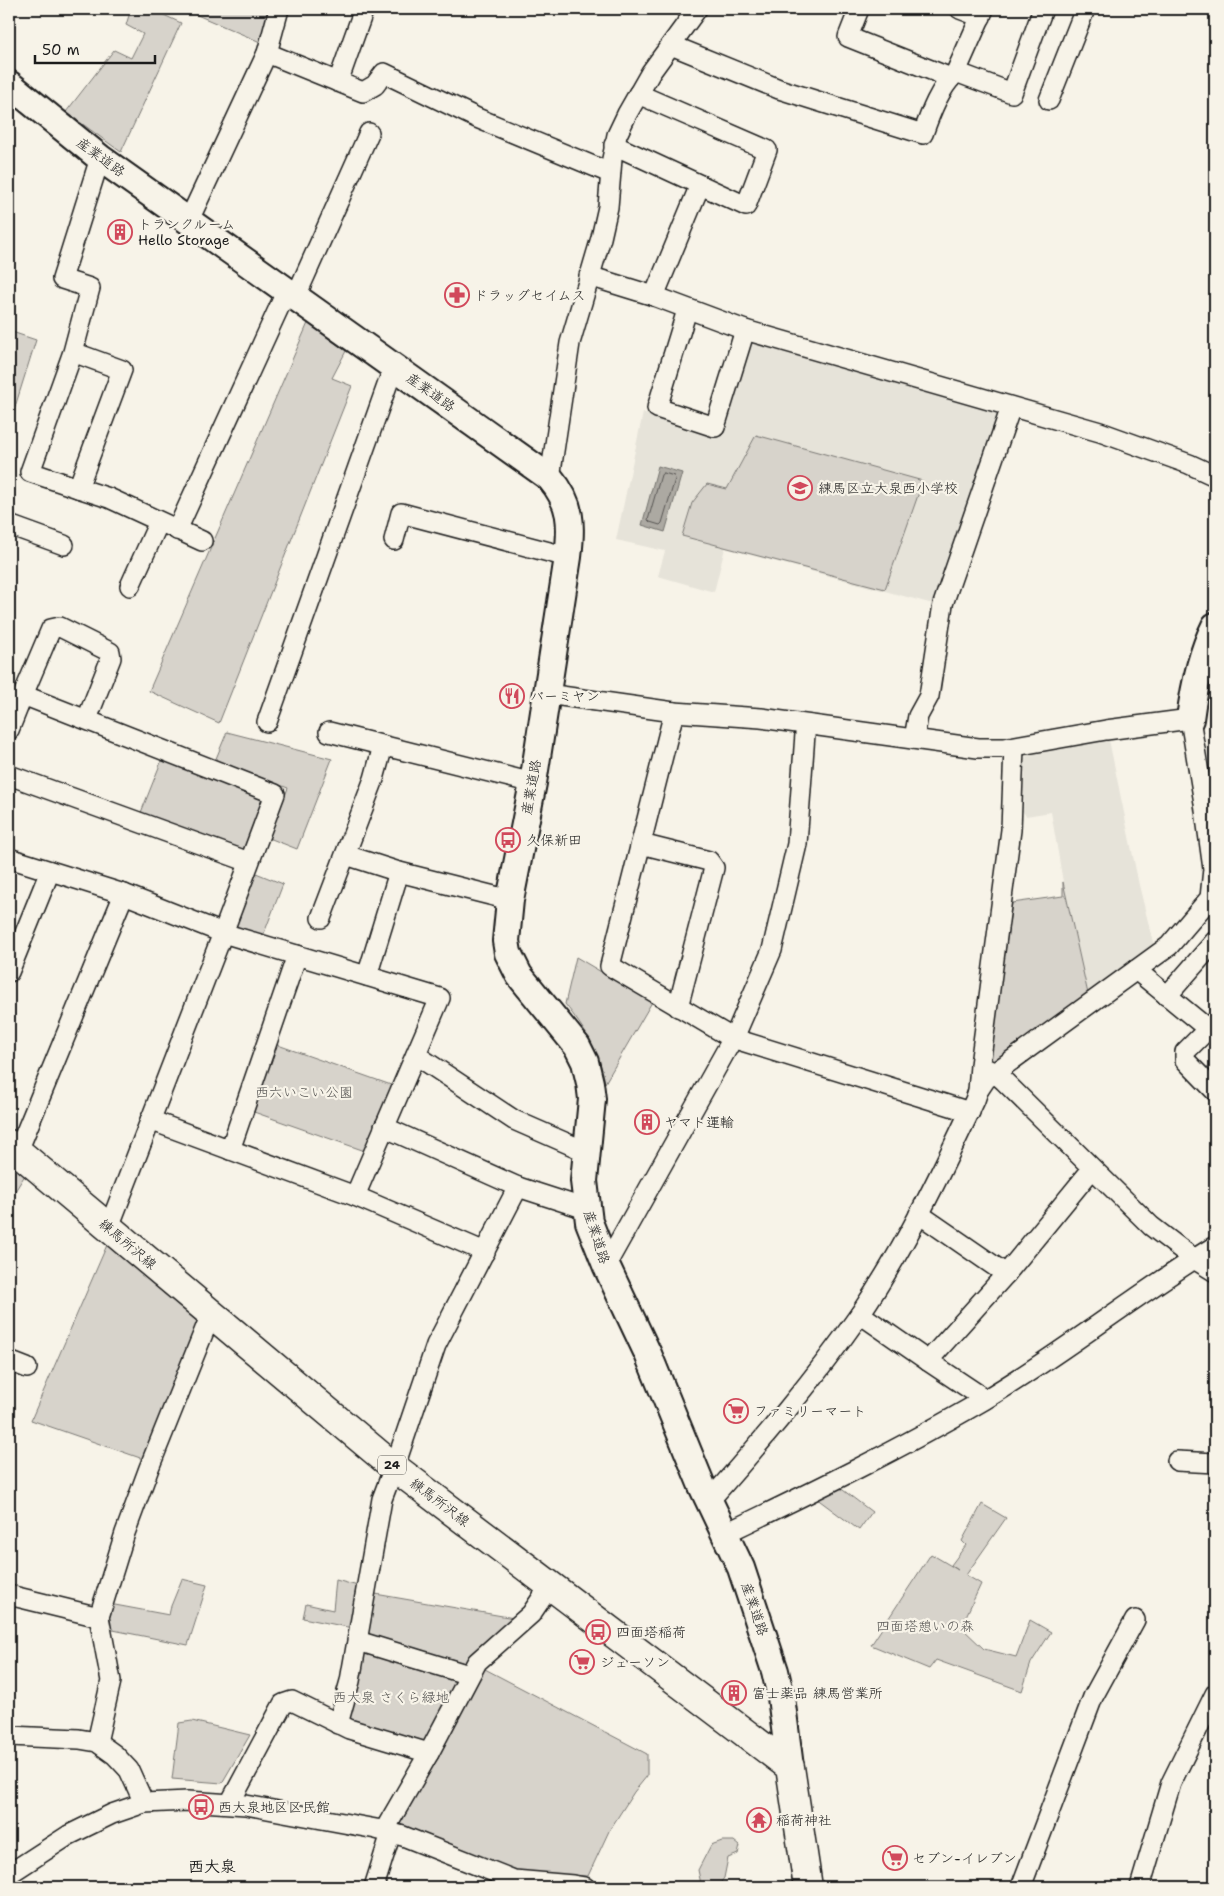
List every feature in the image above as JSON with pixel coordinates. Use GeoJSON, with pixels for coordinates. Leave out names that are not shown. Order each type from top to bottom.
{"type":"FeatureCollection","features":[{"type":"Feature","properties":{"kind":"main road","name":"練馬所沢線"},"geometry":{"type":"LineString","coordinates":[[13,1148],[394,1467],[790,1767]]}},
{"type":"Feature","properties":{"kind":"main road"},"geometry":{"type":"LineString","coordinates":[[790,1767],[808,1887]]}},
{"type":"Feature","properties":{"kind":"street"},"geometry":{"type":"LineString","coordinates":[[189,220],[267,53],[279,9]]}},
{"type":"Feature","properties":{"kind":"street"},"geometry":{"type":"LineString","coordinates":[[338,82],[364,9]]}},
{"type":"Feature","properties":{"kind":"street"},"geometry":{"type":"LineString","coordinates":[[550,478],[570,343],[601,238],[608,207],[614,145],[638,94],[697,9]]}},
{"type":"Feature","properties":{"kind":"street"},"geometry":{"type":"LineString","coordinates":[[859,9],[848,37],[953,75],[1012,93],[1043,9]]}},
{"type":"Feature","properties":{"kind":"street"},"geometry":{"type":"LineString","coordinates":[[671,45],[779,89],[923,134],[932,106],[953,75],[982,13],[960,9]]}},
{"type":"Feature","properties":{"kind":"street"},"geometry":{"type":"LineString","coordinates":[[1050,100],[1084,9]]}},
{"type":"Feature","properties":{"kind":"street"},"geometry":{"type":"LineString","coordinates":[[267,53],[363,92],[376,85],[384,73],[477,118],[610,173]]}},
{"type":"Feature","properties":{"kind":"street","name":"産業道路"},"geometry":{"type":"LineString","coordinates":[[9,84],[100,158],[550,478],[561,490],[569,514],[570,536],[568,557],[533,783],[510,900],[506,941],[513,964],[520,975],[577,1046],[584,1062],[592,1099],[584,1181],[586,1209],[594,1237],[648,1354],[709,1501],[741,1568],[776,1671],[790,1767]]}},
{"type":"Feature","properties":{"kind":"street"},"geometry":{"type":"LineString","coordinates":[[614,145],[746,206],[767,150],[638,94]]}},
{"type":"Feature","properties":{"kind":"street"},"geometry":{"type":"LineString","coordinates":[[177,530],[369,133]]}},
{"type":"Feature","properties":{"kind":"street"},"geometry":{"type":"LineString","coordinates":[[100,158],[62,279],[90,288],[73,352],[30,472],[109,498],[202,541]]}},
{"type":"Feature","properties":{"kind":"street"},"geometry":{"type":"LineString","coordinates":[[654,296],[700,186]]}},
{"type":"Feature","properties":{"kind":"street"},"geometry":{"type":"LineString","coordinates":[[590,276],[654,296],[687,310],[745,330],[1100,432],[1189,464],[1215,476]]}},
{"type":"Feature","properties":{"kind":"street"},"geometry":{"type":"LineString","coordinates":[[687,310],[657,408],[715,427],[745,330]]}},
{"type":"Feature","properties":{"kind":"street"},"geometry":{"type":"LineString","coordinates":[[73,352],[122,370],[78,488]]}},
{"type":"Feature","properties":{"kind":"street"},"geometry":{"type":"LineString","coordinates":[[267,722],[394,366]]}},
{"type":"Feature","properties":{"kind":"street"},"geometry":{"type":"LineString","coordinates":[[914,739],[918,716],[929,696],[942,604],[1012,407]]}},
{"type":"Feature","properties":{"kind":"street"},"geometry":{"type":"LineString","coordinates":[[394,540],[401,513],[568,557]]}},
{"type":"Feature","properties":{"kind":"street"},"geometry":{"type":"LineString","coordinates":[[130,586],[159,522]]}},
{"type":"Feature","properties":{"kind":"street"},"geometry":{"type":"LineString","coordinates":[[10,528],[64,546]]}},
{"type":"Feature","properties":{"kind":"street"},"geometry":{"type":"LineString","coordinates":[[987,1069],[1169,946],[1211,895],[1213,869],[1210,806],[1190,719],[1204,653],[1215,626]]}},
{"type":"Feature","properties":{"kind":"street"},"geometry":{"type":"LineString","coordinates":[[9,730],[51,629],[60,627],[110,652],[111,658],[87,719]]}},
{"type":"Feature","properties":{"kind":"street"},"geometry":{"type":"LineString","coordinates":[[23,694],[274,794],[223,933],[109,1227]]}},
{"type":"Feature","properties":{"kind":"street"},"geometry":{"type":"LineString","coordinates":[[547,694],[674,712],[761,718],[978,748],[1014,746],[1106,730],[1190,719]]}},
{"type":"Feature","properties":{"kind":"street"},"geometry":{"type":"LineString","coordinates":[[674,712],[610,966],[732,1038],[970,1112]]}},
{"type":"Feature","properties":{"kind":"street"},"geometry":{"type":"LineString","coordinates":[[606,1265],[737,1031],[772,950],[797,844],[804,734],[808,725]]}},
{"type":"Feature","properties":{"kind":"street"},"geometry":{"type":"LineString","coordinates":[[329,732],[533,783]]}},
{"type":"Feature","properties":{"kind":"street"},"geometry":{"type":"LineString","coordinates":[[321,918],[374,779],[382,746]]}},
{"type":"Feature","properties":{"kind":"street"},"geometry":{"type":"LineString","coordinates":[[709,1501],[825,1363],[860,1314],[891,1265],[919,1214],[970,1112],[987,1069],[1011,830],[1014,746]]}},
{"type":"Feature","properties":{"kind":"street"},"geometry":{"type":"LineString","coordinates":[[9,775],[249,862]]}},
{"type":"Feature","properties":{"kind":"street"},"geometry":{"type":"LineString","coordinates":[[641,844],[709,861],[714,868],[678,1007]]}},
{"type":"Feature","properties":{"kind":"street"},"geometry":{"type":"LineString","coordinates":[[346,855],[399,872],[510,900]]}},
{"type":"Feature","properties":{"kind":"street"},"geometry":{"type":"LineString","coordinates":[[9,858],[124,894],[223,933],[440,998],[355,1196]]}},
{"type":"Feature","properties":{"kind":"street"},"geometry":{"type":"LineString","coordinates":[[9,972],[50,870]]}},
{"type":"Feature","properties":{"kind":"street"},"geometry":{"type":"LineString","coordinates":[[367,976],[399,872]]}},
{"type":"Feature","properties":{"kind":"street"},"geometry":{"type":"LineString","coordinates":[[13,1148],[124,894]]}},
{"type":"Feature","properties":{"kind":"street"},"geometry":{"type":"LineString","coordinates":[[1167,996],[1215,941]]}},
{"type":"Feature","properties":{"kind":"street"},"geometry":{"type":"LineString","coordinates":[[230,1150],[297,955]]}},
{"type":"Feature","properties":{"kind":"street"},"geometry":{"type":"LineString","coordinates":[[1136,970],[1167,996],[1211,1026],[1185,1052],[1185,1060],[1215,1091]]}},
{"type":"Feature","properties":{"kind":"street"},"geometry":{"type":"LineString","coordinates":[[416,1055],[514,1120],[586,1152]]}},
{"type":"Feature","properties":{"kind":"street"},"geometry":{"type":"LineString","coordinates":[[987,1069],[1151,1226],[1194,1259],[1215,1272]]}},
{"type":"Feature","properties":{"kind":"street"},"geometry":{"type":"LineString","coordinates":[[150,1120],[355,1196],[485,1252]]}},
{"type":"Feature","properties":{"kind":"street"},"geometry":{"type":"LineString","coordinates":[[384,1127],[518,1188],[586,1209]]}},
{"type":"Feature","properties":{"kind":"street"},"geometry":{"type":"LineString","coordinates":[[928,1361],[1006,1274],[1092,1169]]}},
{"type":"Feature","properties":{"kind":"street"},"geometry":{"type":"LineString","coordinates":[[338,1724],[350,1682],[382,1499],[432,1354],[518,1188]]}},
{"type":"Feature","properties":{"kind":"street"},"geometry":{"type":"LineString","coordinates":[[919,1214],[1006,1274]]}},
{"type":"Feature","properties":{"kind":"street"},"geometry":{"type":"LineString","coordinates":[[724,1534],[862,1467],[984,1400],[1215,1246]]}},
{"type":"Feature","properties":{"kind":"street"},"geometry":{"type":"LineString","coordinates":[[97,1742],[111,1681],[99,1617],[125,1533],[149,1468],[211,1314]]}},
{"type":"Feature","properties":{"kind":"street"},"geometry":{"type":"LineString","coordinates":[[860,1314],[984,1400]]}},
{"type":"Feature","properties":{"kind":"street"},"geometry":{"type":"LineString","coordinates":[[9,1361],[27,1368]]}},
{"type":"Feature","properties":{"kind":"street"},"geometry":{"type":"LineString","coordinates":[[1177,1461],[1215,1463]]}},
{"type":"Feature","properties":{"kind":"street"},"geometry":{"type":"LineString","coordinates":[[374,1887],[387,1832],[430,1753],[469,1675],[477,1662],[530,1614],[550,1586]]}},
{"type":"Feature","properties":{"kind":"street"},"geometry":{"type":"LineString","coordinates":[[9,1595],[99,1617]]}},
{"type":"Feature","properties":{"kind":"street"},"geometry":{"type":"LineString","coordinates":[[1021,1887],[1093,1697],[1135,1620]]}},
{"type":"Feature","properties":{"kind":"street"},"geometry":{"type":"LineString","coordinates":[[358,1641],[469,1675]]}},
{"type":"Feature","properties":{"kind":"street"},"geometry":{"type":"LineString","coordinates":[[1140,1887],[1171,1784],[1215,1694]]}},
{"type":"Feature","properties":{"kind":"street"},"geometry":{"type":"LineString","coordinates":[[230,1803],[283,1704],[292,1701],[338,1724],[430,1753]]}},
{"type":"Feature","properties":{"kind":"street"},"geometry":{"type":"LineString","coordinates":[[9,1736],[80,1739],[97,1742],[116,1755],[128,1770],[144,1803]]}},
{"type":"Feature","properties":{"kind":"street"},"geometry":{"type":"LineString","coordinates":[[9,1874],[69,1836],[112,1814],[144,1803],[173,1800],[230,1803],[332,1820],[387,1832],[514,1880],[573,1884],[585,1887]]}},
{"type":"Feature","properties":{"kind":"shaded area","name":"練馬区立大泉西小学校"},"geometry":{"type":"Polygon","coordinates":[[[746,341],[891,378],[1000,413],[933,604],[725,548],[714,592],[658,576],[665,551],[616,540],[643,413],[719,435],[746,341]]]}},
{"type":"Feature","properties":{"kind":"shaded area"},"geometry":{"type":"Polygon","coordinates":[[[1109,740],[1139,885],[1154,946],[1088,994],[1063,882],[1051,812],[1026,816],[1023,812],[1025,758],[1028,754],[1109,740]]]}},
{"type":"Feature","properties":{"kind":"green space"},"geometry":{"type":"Polygon","coordinates":[[[131,9],[151,9],[181,23],[121,152],[66,112],[114,50],[131,58],[143,34],[126,25],[131,9]]]}},
{"type":"Feature","properties":{"kind":"green space"},"geometry":{"type":"Polygon","coordinates":[[[183,9],[273,9],[265,44],[183,9]]]}},
{"type":"Feature","properties":{"kind":"green space"},"geometry":{"type":"Polygon","coordinates":[[[308,323],[346,351],[332,378],[352,386],[219,723],[149,691],[308,323]]]}},
{"type":"Feature","properties":{"kind":"green space"},"geometry":{"type":"Polygon","coordinates":[[[9,331],[36,340],[9,426],[9,331]]]}},
{"type":"Feature","properties":{"kind":"green space"},"geometry":{"type":"Polygon","coordinates":[[[756,435],[923,481],[885,589],[682,536],[692,503],[707,484],[727,489],[756,435]]]}},
{"type":"Feature","properties":{"kind":"green space"},"geometry":{"type":"Polygon","coordinates":[[[227,732],[332,759],[297,849],[269,838],[288,788],[215,761],[227,732]]]}},
{"type":"Feature","properties":{"kind":"green space"},"geometry":{"type":"Polygon","coordinates":[[[163,757],[264,796],[249,848],[242,851],[140,815],[163,757]]]}},
{"type":"Feature","properties":{"kind":"green space"},"geometry":{"type":"Polygon","coordinates":[[[256,873],[283,884],[263,936],[238,929],[235,923],[256,873]]]}},
{"type":"Feature","properties":{"kind":"green space"},"geometry":{"type":"Polygon","coordinates":[[[1063,882],[1088,994],[995,1063],[990,1058],[1012,903],[1063,896],[1063,882]]]}},
{"type":"Feature","properties":{"kind":"green space"},"geometry":{"type":"Polygon","coordinates":[[[576,957],[652,1002],[605,1083],[603,1072],[590,1041],[579,1022],[565,1004],[576,957]]]}},
{"type":"Feature","properties":{"kind":"green space","name":"西六いこい公園"},"geometry":{"type":"Polygon","coordinates":[[[275,1044],[394,1086],[365,1151],[251,1111],[275,1044]]]}},
{"type":"Feature","properties":{"kind":"green space"},"geometry":{"type":"Polygon","coordinates":[[[9,1162],[25,1175],[9,1201],[9,1162]]]}},
{"type":"Feature","properties":{"kind":"green space"},"geometry":{"type":"Polygon","coordinates":[[[107,1245],[200,1324],[146,1460],[31,1420],[107,1245]]]}},
{"type":"Feature","properties":{"kind":"green space"},"geometry":{"type":"Polygon","coordinates":[[[839,1487],[872,1512],[859,1530],[816,1498],[839,1487]]]}},
{"type":"Feature","properties":{"kind":"green space","name":"四面塔憩いの森"},"geometry":{"type":"Polygon","coordinates":[[[982,1504],[1006,1518],[966,1575],[981,1584],[961,1627],[984,1649],[1016,1657],[1030,1620],[1051,1632],[1031,1663],[1022,1691],[936,1660],[929,1669],[871,1645],[931,1554],[958,1570],[951,1565],[966,1545],[962,1541],[982,1504]]]}},
{"type":"Feature","properties":{"kind":"green space"},"geometry":{"type":"Polygon","coordinates":[[[182,1579],[207,1585],[188,1645],[108,1629],[109,1609],[115,1605],[169,1615],[182,1579]]]}},
{"type":"Feature","properties":{"kind":"green space"},"geometry":{"type":"Polygon","coordinates":[[[336,1580],[358,1586],[358,1591],[514,1618],[469,1662],[462,1664],[372,1636],[367,1631],[303,1618],[306,1604],[333,1610],[336,1580]]]}},
{"type":"Feature","properties":{"kind":"green space","name":"西大泉 さくら緑地"},"geometry":{"type":"Polygon","coordinates":[[[368,1652],[453,1679],[458,1686],[423,1744],[351,1722],[347,1716],[362,1656],[368,1652]]]}},
{"type":"Feature","properties":{"kind":"green space"},"geometry":{"type":"Polygon","coordinates":[[[483,1668],[647,1754],[647,1776],[634,1792],[609,1831],[588,1876],[516,1872],[396,1823],[483,1668]]]}},
{"type":"Feature","properties":{"kind":"green space"},"geometry":{"type":"Polygon","coordinates":[[[192,1721],[250,1735],[222,1783],[172,1779],[179,1723],[192,1721]]]}},
{"type":"Feature","properties":{"kind":"green space"},"geometry":{"type":"Polygon","coordinates":[[[722,1841],[734,1841],[740,1846],[738,1854],[728,1858],[724,1878],[721,1882],[724,1887],[711,1887],[701,1884],[698,1870],[711,1845],[722,1841]]]}},
{"type":"Feature","properties":{"kind":"water"},"geometry":{"type":"Polygon","coordinates":[[[658,466],[682,473],[665,532],[642,525],[658,466]]]}},
{"type":"Feature","properties":{"kind":"place","name":"トランクルーム Hello Storage"},"geometry":{"type":"Point","coordinates":[120,232]}},
{"type":"Feature","properties":{"kind":"place","name":"ドラッグセイムス"},"geometry":{"type":"Point","coordinates":[457,295]}},
{"type":"Feature","properties":{"kind":"place","name":"練馬区立大泉西小学校"},"geometry":{"type":"Point","coordinates":[800,488]}},
{"type":"Feature","properties":{"kind":"place","name":"バーミヤン"},"geometry":{"type":"Point","coordinates":[512,696]}},
{"type":"Feature","properties":{"kind":"place","name":"久保新田"},"geometry":{"type":"Point","coordinates":[508,840]}},
{"type":"Feature","properties":{"kind":"place","name":"ヤマト運輸"},"geometry":{"type":"Point","coordinates":[647,1122]}},
{"type":"Feature","properties":{"kind":"place","name":"ファミリーマート"},"geometry":{"type":"Point","coordinates":[736,1411]}},
{"type":"Feature","properties":{"kind":"place","name":"四面塔稲荷"},"geometry":{"type":"Point","coordinates":[598,1632]}},
{"type":"Feature","properties":{"kind":"place","name":"ジェーソン"},"geometry":{"type":"Point","coordinates":[582,1662]}},
{"type":"Feature","properties":{"kind":"place","name":"富士薬品 練馬営業所"},"geometry":{"type":"Point","coordinates":[734,1693]}},
{"type":"Feature","properties":{"kind":"place","name":"西大泉地区区民館"},"geometry":{"type":"Point","coordinates":[201,1807]}},
{"type":"Feature","properties":{"kind":"place","name":"稲荷神社"},"geometry":{"type":"Point","coordinates":[759,1820]}},
{"type":"Feature","properties":{"kind":"place","name":"セブン-イレブン"},"geometry":{"type":"Point","coordinates":[895,1858]}},
{"type":"Feature","properties":{"kind":"district","name":"西大泉"},"geometry":{"type":"Point","coordinates":[212,1866]}}]}
